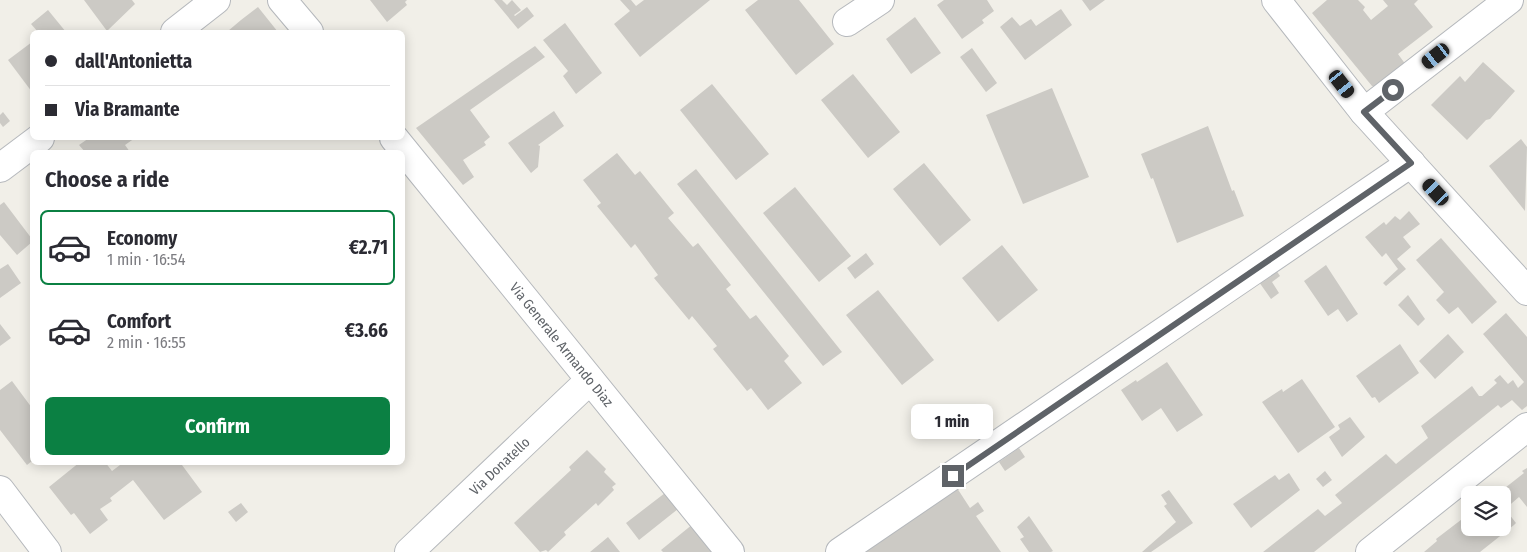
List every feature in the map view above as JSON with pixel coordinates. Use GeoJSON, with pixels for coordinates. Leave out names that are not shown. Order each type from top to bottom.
{"type":"FeatureCollection","features":[{"type":"Feature","properties":{"kind":"street"},"geometry":{"type":"LineString","coordinates":[[177,30],[216,0]]}},
{"type":"Feature","properties":{"kind":"street"},"geometry":{"type":"LineString","coordinates":[[282,0],[307,30]]}},
{"type":"Feature","properties":{"kind":"street"},"geometry":{"type":"LineString","coordinates":[[847,22],[880,0]]}},
{"type":"Feature","properties":{"kind":"street"},"geometry":{"type":"LineString","coordinates":[[1276,0],[1364,112],[1527,291]]}},
{"type":"Feature","properties":{"kind":"street"},"geometry":{"type":"LineString","coordinates":[[1364,112],[1508,0]]}},
{"type":"Feature","properties":{"kind":"street"},"geometry":{"type":"LineString","coordinates":[[0,168],[37,140]]}},
{"type":"Feature","properties":{"kind":"street","name":"Via Generale Armando Diaz"},"geometry":{"type":"LineString","coordinates":[[396,140],[404,150]]}},
{"type":"Feature","properties":{"kind":"street","name":"Via Generale Armando Diaz"},"geometry":{"type":"LineString","coordinates":[[405,152],[730,552]]}},
{"type":"Feature","properties":{"kind":"street"},"geometry":{"type":"LineString","coordinates":[[840,552],[1411,163]]}},
{"type":"Feature","properties":{"kind":"street","name":"Via Donatello"},"geometry":{"type":"LineString","coordinates":[[409,552],[590,380]]}},
{"type":"Feature","properties":{"kind":"street"},"geometry":{"type":"LineString","coordinates":[[1370,552],[1527,427]]}},
{"type":"Feature","properties":{"kind":"street"},"geometry":{"type":"LineString","coordinates":[[0,490],[46,552]]}},
{"type":"Feature","properties":{"kind":"building"},"geometry":{"type":"Polygon","coordinates":[[[84,0],[132,0],[135,4],[106,30],[84,0]]]}},
{"type":"Feature","properties":{"kind":"building"},"geometry":{"type":"Polygon","coordinates":[[[370,0],[407,0],[405,2],[407,5],[387,22],[370,0]]]}},
{"type":"Feature","properties":{"kind":"building"},"geometry":{"type":"Polygon","coordinates":[[[494,0],[502,0],[507,5],[512,0],[521,10],[515,16],[527,7],[534,16],[518,29],[494,0]]]}},
{"type":"Feature","properties":{"kind":"building"},"geometry":{"type":"Polygon","coordinates":[[[620,0],[631,0],[636,6],[644,0],[710,0],[640,57],[614,24],[630,11],[620,0]]]}},
{"type":"Feature","properties":{"kind":"building"},"geometry":{"type":"Polygon","coordinates":[[[758,0],[799,0],[834,44],[796,75],[745,10],[758,0]]]}},
{"type":"Feature","properties":{"kind":"building"},"geometry":{"type":"Polygon","coordinates":[[[944,0],[987,0],[994,11],[982,20],[984,23],[962,39],[937,5],[944,0]]]}},
{"type":"Feature","properties":{"kind":"building"},"geometry":{"type":"Polygon","coordinates":[[[1082,0],[1105,0],[1090,11],[1082,0]]]}},
{"type":"Feature","properties":{"kind":"building"},"geometry":{"type":"Polygon","coordinates":[[[1327,0],[1358,0],[1365,7],[1363,10],[1371,20],[1388,6],[1383,0],[1418,0],[1414,4],[1433,27],[1398,54],[1406,65],[1376,87],[1372,86],[1312,13],[1327,0]]]}},
{"type":"Feature","properties":{"kind":"building"},"geometry":{"type":"Polygon","coordinates":[[[258,7],[276,30],[229,30],[258,7]]]}},
{"type":"Feature","properties":{"kind":"building"},"geometry":{"type":"Polygon","coordinates":[[[1061,9],[1072,25],[1025,60],[1000,27],[1012,17],[1020,26],[1031,19],[1036,26],[1061,9]]]}},
{"type":"Feature","properties":{"kind":"building"},"geometry":{"type":"Polygon","coordinates":[[[48,10],[64,30],[36,30],[31,24],[48,10]]]}},
{"type":"Feature","properties":{"kind":"building"},"geometry":{"type":"Polygon","coordinates":[[[915,17],[941,53],[911,74],[886,39],[915,17]]]}},
{"type":"Feature","properties":{"kind":"building"},"geometry":{"type":"Polygon","coordinates":[[[565,23],[602,73],[576,94],[563,76],[568,71],[543,40],[565,23]]]}},
{"type":"Feature","properties":{"kind":"building"},"geometry":{"type":"Polygon","coordinates":[[[30,44],[30,89],[8,60],[30,44]]]}},
{"type":"Feature","properties":{"kind":"building"},"geometry":{"type":"Polygon","coordinates":[[[535,46],[545,57],[470,110],[490,137],[484,142],[486,145],[463,160],[474,177],[463,185],[416,128],[535,46]]]}},
{"type":"Feature","properties":{"kind":"building"},"geometry":{"type":"Polygon","coordinates":[[[972,48],[997,83],[986,92],[960,57],[972,48]]]}},
{"type":"Feature","properties":{"kind":"building"},"geometry":{"type":"Polygon","coordinates":[[[1483,62],[1515,91],[1490,119],[1486,120],[1467,140],[1431,105],[1460,76],[1465,82],[1483,62]]]}},
{"type":"Feature","properties":{"kind":"building"},"geometry":{"type":"Polygon","coordinates":[[[853,74],[900,132],[868,158],[821,100],[853,74]]]}},
{"type":"Feature","properties":{"kind":"building"},"geometry":{"type":"Polygon","coordinates":[[[712,84],[769,154],[736,180],[680,110],[712,84]]]}},
{"type":"Feature","properties":{"kind":"building"},"geometry":{"type":"Polygon","coordinates":[[[1052,88],[1089,177],[1023,204],[986,115],[1052,88]]]}},
{"type":"Feature","properties":{"kind":"building"},"geometry":{"type":"Polygon","coordinates":[[[554,111],[564,126],[538,145],[540,146],[538,167],[531,173],[508,143],[554,111]]]}},
{"type":"Feature","properties":{"kind":"building"},"geometry":{"type":"Polygon","coordinates":[[[3,112],[10,121],[3,127],[0,123],[0,115],[3,112]]]}},
{"type":"Feature","properties":{"kind":"building"},"geometry":{"type":"Polygon","coordinates":[[[1208,126],[1232,191],[1234,190],[1244,216],[1177,243],[1153,178],[1151,179],[1141,154],[1208,126]]]}},
{"type":"Feature","properties":{"kind":"building"},"geometry":{"type":"Polygon","coordinates":[[[1521,139],[1527,147],[1525,211],[1489,166],[1521,139]]]}},
{"type":"Feature","properties":{"kind":"building"},"geometry":{"type":"Polygon","coordinates":[[[86,140],[132,140],[125,145],[129,150],[83,150],[79,145],[86,140]]]}},
{"type":"Feature","properties":{"kind":"building"},"geometry":{"type":"Polygon","coordinates":[[[617,153],[635,175],[640,171],[674,213],[668,218],[693,247],[698,243],[731,285],[726,289],[750,319],[756,315],[789,356],[784,361],[802,383],[768,410],[751,388],[747,391],[713,349],[717,346],[692,316],[689,320],[654,278],[658,275],[635,244],[631,248],[597,206],[601,203],[583,180],[617,153]]]}},
{"type":"Feature","properties":{"kind":"building"},"geometry":{"type":"Polygon","coordinates":[[[924,163],[971,220],[940,246],[893,189],[924,163]]]}},
{"type":"Feature","properties":{"kind":"building"},"geometry":{"type":"Polygon","coordinates":[[[696,169],[842,352],[823,366],[677,184],[696,169]]]}},
{"type":"Feature","properties":{"kind":"building"},"geometry":{"type":"Polygon","coordinates":[[[795,187],[851,256],[819,282],[763,213],[795,187]]]}},
{"type":"Feature","properties":{"kind":"building"},"geometry":{"type":"Polygon","coordinates":[[[4,202],[30,236],[30,244],[17,255],[0,235],[0,205],[4,202]]]}},
{"type":"Feature","properties":{"kind":"building"},"geometry":{"type":"Polygon","coordinates":[[[1409,211],[1420,224],[1403,237],[1411,247],[1397,259],[1406,269],[1386,286],[1383,283],[1398,269],[1386,253],[1382,257],[1365,237],[1384,222],[1386,225],[1395,216],[1400,220],[1409,211]]]}},
{"type":"Feature","properties":{"kind":"building"},"geometry":{"type":"Polygon","coordinates":[[[1441,238],[1497,302],[1472,324],[1458,307],[1449,314],[1436,300],[1444,292],[1416,260],[1441,238]]]}},
{"type":"Feature","properties":{"kind":"building"},"geometry":{"type":"Polygon","coordinates":[[[1002,245],[1038,290],[998,322],[962,278],[1002,245]]]}},
{"type":"Feature","properties":{"kind":"building"},"geometry":{"type":"Polygon","coordinates":[[[866,253],[874,264],[855,279],[847,268],[866,253]]]}},
{"type":"Feature","properties":{"kind":"building"},"geometry":{"type":"Polygon","coordinates":[[[8,264],[21,283],[0,298],[0,269],[8,264]]]}},
{"type":"Feature","properties":{"kind":"building"},"geometry":{"type":"Polygon","coordinates":[[[1326,265],[1358,314],[1347,322],[1338,309],[1328,316],[1304,281],[1326,265]]]}},
{"type":"Feature","properties":{"kind":"building"},"geometry":{"type":"Polygon","coordinates":[[[1276,270],[1280,276],[1272,282],[1279,293],[1271,299],[1259,282],[1276,270]]]}},
{"type":"Feature","properties":{"kind":"building"},"geometry":{"type":"Polygon","coordinates":[[[878,290],[934,360],[902,385],[846,315],[878,290]]]}},
{"type":"Feature","properties":{"kind":"building"},"geometry":{"type":"Polygon","coordinates":[[[1408,295],[1425,319],[1418,326],[1398,305],[1408,295]]]}},
{"type":"Feature","properties":{"kind":"building"},"geometry":{"type":"Polygon","coordinates":[[[1506,313],[1527,337],[1527,406],[1522,410],[1512,400],[1501,408],[1498,405],[1314,552],[1263,552],[1318,509],[1325,516],[1342,503],[1335,495],[1386,454],[1396,464],[1428,438],[1421,426],[1472,386],[1479,396],[1482,396],[1497,383],[1494,380],[1500,375],[1508,384],[1513,380],[1518,388],[1524,382],[1483,334],[1506,313]]]}},
{"type":"Feature","properties":{"kind":"building"},"geometry":{"type":"Polygon","coordinates":[[[0,324],[11,338],[0,346],[0,324]]]}},
{"type":"Feature","properties":{"kind":"building"},"geometry":{"type":"Polygon","coordinates":[[[1448,334],[1464,352],[1435,379],[1419,361],[1448,334]]]}},
{"type":"Feature","properties":{"kind":"building"},"geometry":{"type":"Polygon","coordinates":[[[1400,344],[1419,373],[1379,403],[1375,397],[1372,398],[1356,376],[1400,344]]]}},
{"type":"Feature","properties":{"kind":"building"},"geometry":{"type":"Polygon","coordinates":[[[1167,362],[1203,415],[1177,432],[1161,408],[1142,421],[1121,390],[1167,362]]]}},
{"type":"Feature","properties":{"kind":"building"},"geometry":{"type":"Polygon","coordinates":[[[1302,379],[1335,427],[1298,453],[1262,402],[1282,389],[1283,392],[1302,379]]]}},
{"type":"Feature","properties":{"kind":"building"},"geometry":{"type":"Polygon","coordinates":[[[12,381],[30,405],[30,463],[27,465],[0,430],[0,390],[12,381]]]}},
{"type":"Feature","properties":{"kind":"building"},"geometry":{"type":"Polygon","coordinates":[[[1350,417],[1365,437],[1342,457],[1329,437],[1340,429],[1338,425],[1350,417]]]}},
{"type":"Feature","properties":{"kind":"building"},"geometry":{"type":"Polygon","coordinates":[[[1019,448],[1025,457],[1005,471],[999,462],[1019,448]]]}},
{"type":"Feature","properties":{"kind":"building"},"geometry":{"type":"Polygon","coordinates":[[[587,450],[606,469],[604,472],[616,484],[612,487],[614,490],[598,506],[596,503],[564,532],[566,535],[548,552],[546,550],[540,552],[514,523],[571,470],[569,467],[587,450]]]}},
{"type":"Feature","properties":{"kind":"building"},"geometry":{"type":"Polygon","coordinates":[[[76,465],[107,465],[112,471],[120,465],[182,465],[202,492],[164,520],[133,480],[110,498],[112,501],[100,509],[108,520],[90,534],[74,513],[71,515],[49,487],[76,465]]]}},
{"type":"Feature","properties":{"kind":"building"},"geometry":{"type":"Polygon","coordinates":[[[1527,468],[1527,507],[1519,497],[1511,504],[1511,486],[1507,486],[1524,473],[1522,471],[1527,468]]]}},
{"type":"Feature","properties":{"kind":"building"},"geometry":{"type":"Polygon","coordinates":[[[1325,471],[1332,480],[1323,487],[1316,479],[1325,471]]]}},
{"type":"Feature","properties":{"kind":"building"},"geometry":{"type":"Polygon","coordinates":[[[1289,473],[1300,490],[1251,528],[1233,504],[1275,475],[1279,480],[1289,473]]]}},
{"type":"Feature","properties":{"kind":"building"},"geometry":{"type":"Polygon","coordinates":[[[957,488],[970,508],[978,502],[984,511],[976,516],[1001,552],[865,552],[957,488]]]}},
{"type":"Feature","properties":{"kind":"building"},"geometry":{"type":"Polygon","coordinates":[[[1169,490],[1193,523],[1151,552],[1142,552],[1176,522],[1164,506],[1167,504],[1161,495],[1169,490]]]}},
{"type":"Feature","properties":{"kind":"building"},"geometry":{"type":"Polygon","coordinates":[[[665,493],[678,509],[639,540],[626,523],[665,493]]]}},
{"type":"Feature","properties":{"kind":"building"},"geometry":{"type":"Polygon","coordinates":[[[241,503],[248,512],[236,522],[228,512],[241,503]]]}},
{"type":"Feature","properties":{"kind":"building"},"geometry":{"type":"Polygon","coordinates":[[[1029,516],[1053,551],[1029,552],[1020,539],[1024,537],[1017,527],[1029,516]]]}},
{"type":"Feature","properties":{"kind":"building"},"geometry":{"type":"Polygon","coordinates":[[[1511,517],[1516,523],[1511,527],[1511,517]]]}},
{"type":"Feature","properties":{"kind":"building"},"geometry":{"type":"Polygon","coordinates":[[[1461,520],[1461,536],[1500,536],[1480,552],[1424,552],[1437,541],[1436,539],[1461,520]]]}},
{"type":"Feature","properties":{"kind":"building"},"geometry":{"type":"Polygon","coordinates":[[[693,524],[716,552],[663,552],[661,550],[693,524]]]}},
{"type":"Feature","properties":{"kind":"building"},"geometry":{"type":"Polygon","coordinates":[[[608,537],[620,552],[590,552],[608,537]]]}},
{"type":"Feature","properties":{"kind":"route"},"geometry":{"type":"LineString","coordinates":[[953,476],[1411,163],[1364,112],[1393,90]]}}]}
